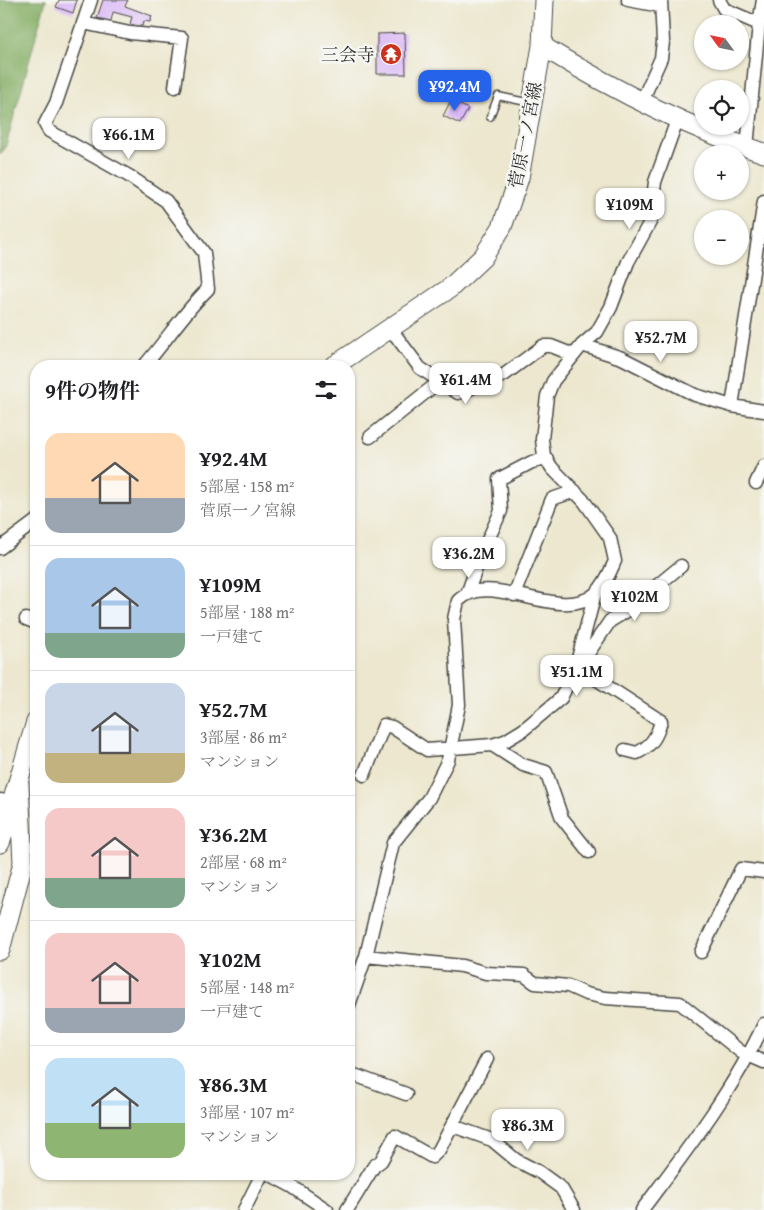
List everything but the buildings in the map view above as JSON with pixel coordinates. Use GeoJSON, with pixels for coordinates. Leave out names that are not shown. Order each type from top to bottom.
{"type":"FeatureCollection","features":[{"type":"Feature","properties":{"kind":"main road","name":"菅原一ノ宮線"},"geometry":{"type":"LineString","coordinates":[[343,360],[450,288],[483,257],[502,228],[519,178],[542,46],[544,0]]}},
{"type":"Feature","properties":{"kind":"main road"},"geometry":{"type":"LineString","coordinates":[[542,46],[586,73],[677,120],[756,150]]}},
{"type":"Feature","properties":{"kind":"main road"},"geometry":{"type":"LineString","coordinates":[[0,843],[6,803],[19,782],[30,743]]}},
{"type":"Feature","properties":{"kind":"main road"},"geometry":{"type":"LineString","coordinates":[[0,950],[22,863],[19,782]]}},
{"type":"Feature","properties":{"kind":"street"},"geometry":{"type":"LineString","coordinates":[[91,0],[56,103],[45,124],[48,131],[129,176],[166,201],[204,253],[208,289],[192,304],[165,343],[149,360]]}},
{"type":"Feature","properties":{"kind":"street"},"geometry":{"type":"LineString","coordinates":[[628,0],[660,3],[663,42],[661,58],[642,101]]}},
{"type":"Feature","properties":{"kind":"street"},"geometry":{"type":"LineString","coordinates":[[719,0],[724,9],[759,24]]}},
{"type":"Feature","properties":{"kind":"street"},"geometry":{"type":"LineString","coordinates":[[756,150],[759,24],[763,0]]}},
{"type":"Feature","properties":{"kind":"street"},"geometry":{"type":"LineString","coordinates":[[83,23],[130,33],[182,38],[175,87]]}},
{"type":"Feature","properties":{"kind":"street"},"geometry":{"type":"LineString","coordinates":[[577,666],[585,635],[587,618],[595,594],[608,577],[616,561],[610,538],[575,491],[547,460],[542,439],[547,396],[553,381],[578,350],[596,332],[611,307],[628,262],[650,222],[655,182],[677,120]]}},
{"type":"Feature","properties":{"kind":"street"},"geometry":{"type":"LineString","coordinates":[[732,406],[764,201]]}},
{"type":"Feature","properties":{"kind":"street"},"geometry":{"type":"LineString","coordinates":[[390,328],[420,368],[458,393],[504,375],[543,346],[552,346],[622,358],[695,395],[732,406],[764,411]]}},
{"type":"Feature","properties":{"kind":"street"},"geometry":{"type":"LineString","coordinates":[[370,437],[440,381]]}},
{"type":"Feature","properties":{"kind":"street"},"geometry":{"type":"LineString","coordinates":[[467,594],[500,511],[499,479],[532,462],[547,460]]}},
{"type":"Feature","properties":{"kind":"street"},"geometry":{"type":"LineString","coordinates":[[756,483],[764,466]]}},
{"type":"Feature","properties":{"kind":"street"},"geometry":{"type":"LineString","coordinates":[[514,595],[552,499],[575,491]]}},
{"type":"Feature","properties":{"kind":"street"},"geometry":{"type":"LineString","coordinates":[[0,548],[30,525]]}},
{"type":"Feature","properties":{"kind":"street"},"geometry":{"type":"LineString","coordinates":[[585,635],[625,612],[682,566]]}},
{"type":"Feature","properties":{"kind":"street"},"geometry":{"type":"LineString","coordinates":[[355,988],[366,956],[393,843],[429,798],[448,760],[459,705],[454,619],[458,601],[467,594],[492,590],[553,602],[584,600],[595,594]]}},
{"type":"Feature","properties":{"kind":"street"},"geometry":{"type":"LineString","coordinates":[[364,775],[384,725],[392,727],[427,750],[450,750],[492,745],[505,741],[524,730],[561,698],[577,666],[610,621]]}},
{"type":"Feature","properties":{"kind":"street"},"geometry":{"type":"LineString","coordinates":[[577,666],[661,721],[658,732],[649,747],[637,753],[624,750]]}},
{"type":"Feature","properties":{"kind":"street"},"geometry":{"type":"LineString","coordinates":[[492,745],[523,765],[546,772],[562,818],[589,852]]}},
{"type":"Feature","properties":{"kind":"street"},"geometry":{"type":"LineString","coordinates":[[701,952],[741,869],[764,872]]}},
{"type":"Feature","properties":{"kind":"street"},"geometry":{"type":"LineString","coordinates":[[366,956],[462,966],[486,973],[524,975],[536,983],[568,986],[586,994],[605,998],[680,1003],[749,1056],[764,1062]]}},
{"type":"Feature","properties":{"kind":"street"},"geometry":{"type":"LineString","coordinates":[[642,1210],[679,1160],[749,1056],[764,1024]]}},
{"type":"Feature","properties":{"kind":"street"},"geometry":{"type":"LineString","coordinates":[[346,1210],[374,1166],[381,1161],[395,1136],[432,1157],[439,1150],[487,1059]]}},
{"type":"Feature","properties":{"kind":"street"},"geometry":{"type":"LineString","coordinates":[[355,1075],[406,1094]]}},
{"type":"Feature","properties":{"kind":"street"},"geometry":{"type":"LineString","coordinates":[[453,1126],[492,1140],[516,1160],[539,1172],[561,1188],[574,1210]]}},
{"type":"Feature","properties":{"kind":"street"},"geometry":{"type":"LineString","coordinates":[[244,1210],[259,1180]]}},
{"type":"Feature","properties":{"kind":"street"},"geometry":{"type":"LineString","coordinates":[[280,1180],[327,1210]]}},
{"type":"Feature","properties":{"kind":"lane"},"geometry":{"type":"LineString","coordinates":[[490,117],[498,96],[532,103]]}},
{"type":"Feature","properties":{"kind":"green space"},"geometry":{"type":"Polygon","coordinates":[[[0,0],[46,0],[5,149],[0,154],[0,0]]]}},
{"type":"Feature","properties":{"kind":"place","name":"三会寺"},"geometry":{"type":"Point","coordinates":[391,54]}}]}
